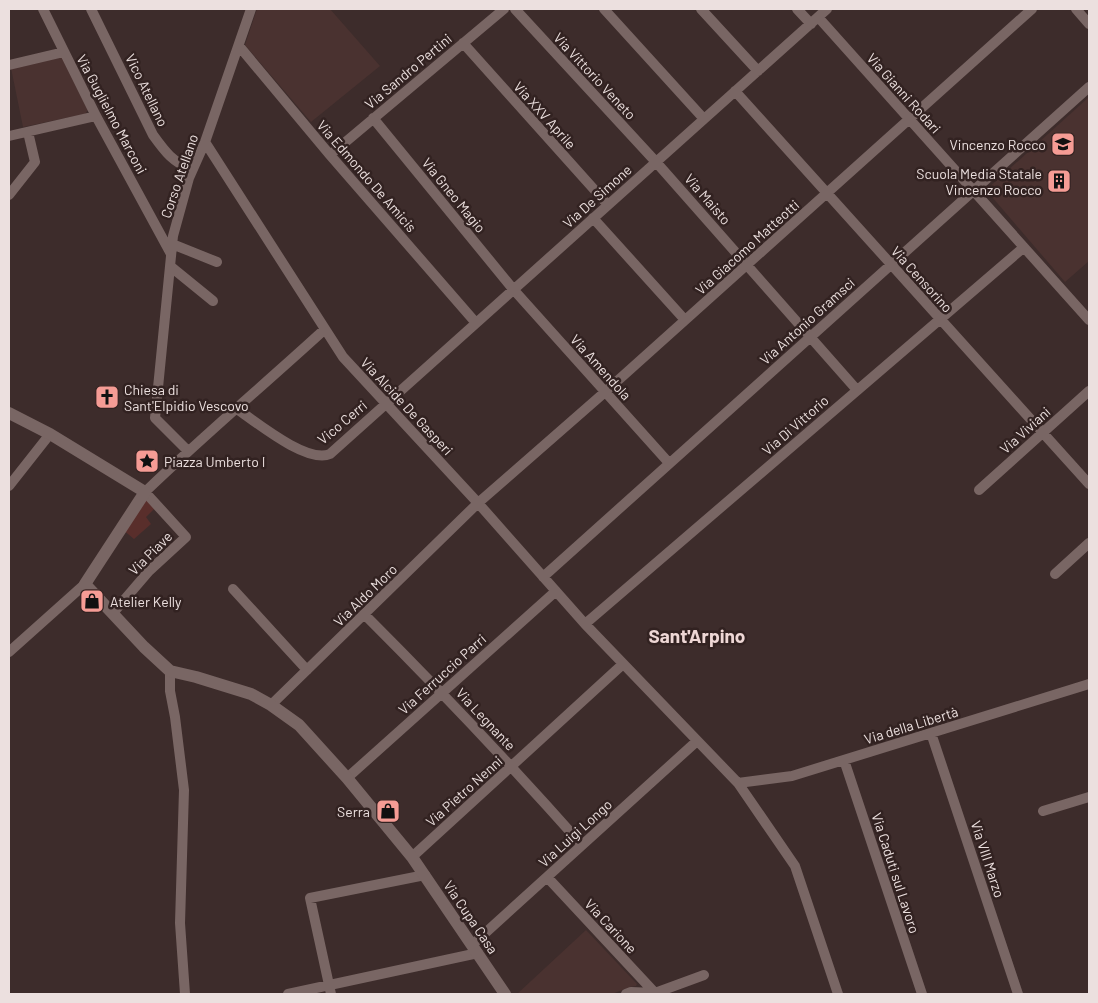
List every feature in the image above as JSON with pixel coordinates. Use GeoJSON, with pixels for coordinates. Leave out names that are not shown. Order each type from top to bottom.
{"type":"FeatureCollection","features":[{"type":"Feature","properties":{"kind":"street","name":"Via Guglielmo Marconi"},"geometry":{"type":"LineString","coordinates":[[43,9],[96,116],[159,231],[172,249]]}},
{"type":"Feature","properties":{"kind":"street","name":"Vico Atellano"},"geometry":{"type":"LineString","coordinates":[[91,9],[154,135],[165,152],[176,162],[192,170]]}},
{"type":"Feature","properties":{"kind":"street","name":"Corso Atellano"},"geometry":{"type":"LineString","coordinates":[[188,451],[155,418],[172,249],[178,219],[192,170],[205,142],[250,9]]}},
{"type":"Feature","properties":{"kind":"street","name":"Via Sandro Pertini"},"geometry":{"type":"LineString","coordinates":[[330,155],[504,9]]}},
{"type":"Feature","properties":{"kind":"street","name":"Via Vittorio Veneto"},"geometry":{"type":"LineString","coordinates":[[515,9],[656,162]]}},
{"type":"Feature","properties":{"kind":"street"},"geometry":{"type":"LineString","coordinates":[[604,9],[704,119]]}},
{"type":"Feature","properties":{"kind":"street"},"geometry":{"type":"LineString","coordinates":[[701,9],[758,71]]}},
{"type":"Feature","properties":{"kind":"street","name":"Via Gianni Rodari"},"geometry":{"type":"LineString","coordinates":[[797,9],[814,20],[909,119],[1089,320]]}},
{"type":"Feature","properties":{"kind":"street","name":"Via De Simone"},"geometry":{"type":"LineString","coordinates":[[386,403],[827,9]]}},
{"type":"Feature","properties":{"kind":"street","name":"Via Giacomo Matteotti"},"geometry":{"type":"LineString","coordinates":[[478,504],[1032,9]]}},
{"type":"Feature","properties":{"kind":"street"},"geometry":{"type":"LineString","coordinates":[[1076,9],[1089,24]]}},
{"type":"Feature","properties":{"kind":"street","name":"Via XXV Aprile"},"geometry":{"type":"LineString","coordinates":[[463,43],[608,205]]}},
{"type":"Feature","properties":{"kind":"street","name":"Via Edmondo De Amicis"},"geometry":{"type":"LineString","coordinates":[[239,46],[330,155],[476,323]]}},
{"type":"Feature","properties":{"kind":"street"},"geometry":{"type":"LineString","coordinates":[[9,64],[64,52]]}},
{"type":"Feature","properties":{"kind":"street","name":"Via Antonio Gramsci"},"geometry":{"type":"LineString","coordinates":[[542,577],[1089,87]]}},
{"type":"Feature","properties":{"kind":"street","name":"Via Censorino"},"geometry":{"type":"LineString","coordinates":[[735,91],[1089,484]]}},
{"type":"Feature","properties":{"kind":"street"},"geometry":{"type":"LineString","coordinates":[[9,136],[96,116]]}},
{"type":"Feature","properties":{"kind":"street","name":"Via Gneo Magio"},"geometry":{"type":"LineString","coordinates":[[374,118],[513,289]]}},
{"type":"Feature","properties":{"kind":"street"},"geometry":{"type":"LineString","coordinates":[[9,195],[35,162],[28,132]]}},
{"type":"Feature","properties":{"kind":"street","name":"Via Alcide De Gasperi"},"geometry":{"type":"LineString","coordinates":[[205,142],[343,357],[585,624],[738,783],[796,866],[838,994]]}},
{"type":"Feature","properties":{"kind":"street","name":"Via Maisto"},"geometry":{"type":"LineString","coordinates":[[656,162],[857,390]]}},
{"type":"Feature","properties":{"kind":"street"},"geometry":{"type":"LineString","coordinates":[[593,218],[685,320]]}},
{"type":"Feature","properties":{"kind":"street"},"geometry":{"type":"LineString","coordinates":[[159,231],[178,219]]}},
{"type":"Feature","properties":{"kind":"street","name":"Via Di Vittorio"},"geometry":{"type":"LineString","coordinates":[[585,624],[1023,248]]}},
{"type":"Feature","properties":{"kind":"street"},"geometry":{"type":"LineString","coordinates":[[172,249],[217,262]]}},
{"type":"Feature","properties":{"kind":"street"},"geometry":{"type":"LineString","coordinates":[[170,266],[213,301]]}},
{"type":"Feature","properties":{"kind":"street","name":"Via Amendola"},"geometry":{"type":"LineString","coordinates":[[513,289],[669,463]]}},
{"type":"Feature","properties":{"kind":"street"},"geometry":{"type":"LineString","coordinates":[[9,652],[85,584],[145,492],[188,451],[325,329]]}},
{"type":"Feature","properties":{"kind":"street","name":"Via Viviani"},"geometry":{"type":"LineString","coordinates":[[979,490],[1089,391]]}},
{"type":"Feature","properties":{"kind":"street","name":"Vico Cerri"},"geometry":{"type":"LineString","coordinates":[[237,409],[287,444],[326,456],[386,403]]}},
{"type":"Feature","properties":{"kind":"street"},"geometry":{"type":"LineString","coordinates":[[9,413],[50,434],[145,492]]}},
{"type":"Feature","properties":{"kind":"street"},"geometry":{"type":"LineString","coordinates":[[9,486],[50,434]]}},
{"type":"Feature","properties":{"kind":"street","name":"Via Piave"},"geometry":{"type":"LineString","coordinates":[[113,613],[149,572],[186,537],[145,492]]}},
{"type":"Feature","properties":{"kind":"street","name":"Via Aldo Moro"},"geometry":{"type":"LineString","coordinates":[[271,705],[478,504]]}},
{"type":"Feature","properties":{"kind":"street"},"geometry":{"type":"LineString","coordinates":[[1055,574],[1089,543]]}},
{"type":"Feature","properties":{"kind":"street"},"geometry":{"type":"LineString","coordinates":[[85,584],[144,647],[170,671],[170,691],[184,790],[180,923],[186,994]]}},
{"type":"Feature","properties":{"kind":"street"},"geometry":{"type":"LineString","coordinates":[[233,589],[307,670]]}},
{"type":"Feature","properties":{"kind":"street","name":"Via Ferruccio Parri"},"geometry":{"type":"LineString","coordinates":[[346,778],[556,591]]}},
{"type":"Feature","properties":{"kind":"street","name":"Via Legnante"},"geometry":{"type":"LineString","coordinates":[[365,615],[512,766],[582,845]]}},
{"type":"Feature","properties":{"kind":"street","name":"Via Pietro Nenni"},"geometry":{"type":"LineString","coordinates":[[412,857],[623,664]]}},
{"type":"Feature","properties":{"kind":"street","name":"Via Cupa Casa"},"geometry":{"type":"LineString","coordinates":[[170,671],[251,694],[271,705],[298,725],[346,778],[412,857],[506,994]]}},
{"type":"Feature","properties":{"kind":"street","name":"Via della Libertà"},"geometry":{"type":"LineString","coordinates":[[738,783],[792,776],[1089,684]]}},
{"type":"Feature","properties":{"kind":"street","name":"Via VIII Marzo"},"geometry":{"type":"LineString","coordinates":[[932,733],[1018,994]]}},
{"type":"Feature","properties":{"kind":"street","name":"Via Luigi Longo"},"geometry":{"type":"LineString","coordinates":[[475,949],[547,877],[697,741]]}},
{"type":"Feature","properties":{"kind":"street","name":"Via Caduti sul Lavoro"},"geometry":{"type":"LineString","coordinates":[[844,760],[922,994]]}},
{"type":"Feature","properties":{"kind":"street"},"geometry":{"type":"LineString","coordinates":[[1043,811],[1089,797]]}},
{"type":"Feature","properties":{"kind":"street"},"geometry":{"type":"LineString","coordinates":[[330,990],[310,898],[425,876]]}},
{"type":"Feature","properties":{"kind":"street","name":"Via Carione"},"geometry":{"type":"LineString","coordinates":[[547,877],[656,993]]}},
{"type":"Feature","properties":{"kind":"street"},"geometry":{"type":"LineString","coordinates":[[288,994],[330,990],[475,949]]}},
{"type":"Feature","properties":{"kind":"street"},"geometry":{"type":"LineString","coordinates":[[626,994],[630,992],[656,993],[704,975]]}},
{"type":"Feature","properties":{"kind":"shaded area"},"geometry":{"type":"Polygon","coordinates":[[[257,9],[330,9],[380,66],[311,122],[245,45],[257,9]]]}},
{"type":"Feature","properties":{"kind":"shaded area"},"geometry":{"type":"Polygon","coordinates":[[[62,57],[88,110],[85,114],[23,127],[11,68],[62,57]]]}},
{"type":"Feature","properties":{"kind":"shaded area","name":"Vincenzo Rocco"},"geometry":{"type":"Polygon","coordinates":[[[1089,97],[1089,261],[1065,282],[986,190],[1089,97]]]}},
{"type":"Feature","properties":{"kind":"shaded area"},"geometry":{"type":"Polygon","coordinates":[[[144,496],[155,508],[146,517],[151,524],[134,539],[122,529],[144,496]]]}},
{"type":"Feature","properties":{"kind":"shaded area"},"geometry":{"type":"Polygon","coordinates":[[[586,930],[637,984],[636,986],[612,994],[517,994],[586,930]]]}},
{"type":"Feature","properties":{"kind":"place","name":"Vincenzo Rocco"},"geometry":{"type":"Point","coordinates":[1063,144]}},
{"type":"Feature","properties":{"kind":"place","name":"Scuola Media Statale Vincenzo Rocco"},"geometry":{"type":"Point","coordinates":[1059,181]}},
{"type":"Feature","properties":{"kind":"place","name":"Chiesa di Sant'Elpidio Vescovo"},"geometry":{"type":"Point","coordinates":[107,397]}},
{"type":"Feature","properties":{"kind":"place","name":"Piazza Umberto I"},"geometry":{"type":"Point","coordinates":[147,461]}},
{"type":"Feature","properties":{"kind":"place","name":"Atelier Kelly"},"geometry":{"type":"Point","coordinates":[92,601]}},
{"type":"Feature","properties":{"kind":"place","name":"Serra"},"geometry":{"type":"Point","coordinates":[388,811]}},
{"type":"Feature","properties":{"kind":"district","name":"Sant'Arpino"},"geometry":{"type":"Point","coordinates":[697,635]}}]}
